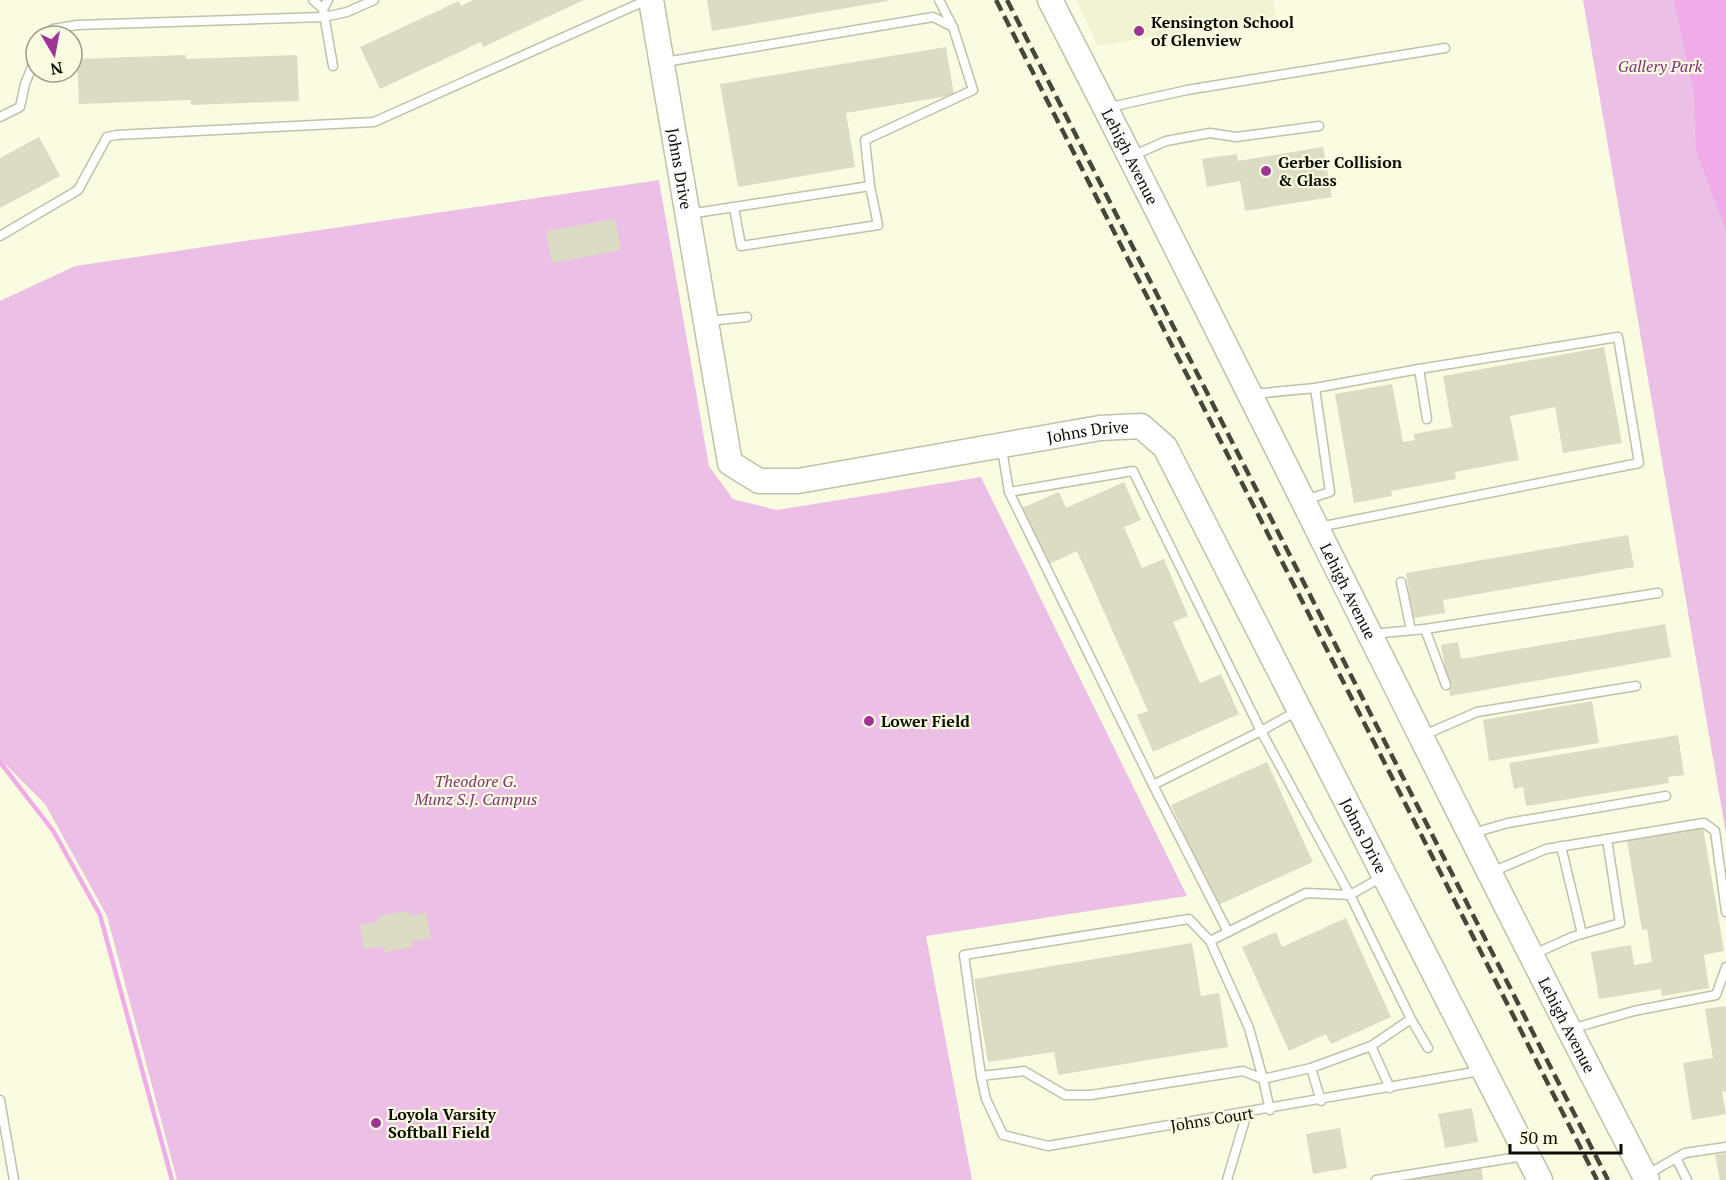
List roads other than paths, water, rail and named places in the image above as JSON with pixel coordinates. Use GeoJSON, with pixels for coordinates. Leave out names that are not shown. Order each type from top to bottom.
{"type":"FeatureCollection","features":[{"type":"Feature","properties":{"kind":"street","name":"Johns Drive"},"geometry":{"type":"LineString","coordinates":[[649,0],[663,62],[730,463],[759,481],[798,481],[1100,428],[1141,426],[1165,447],[1540,1180]]}},
{"type":"Feature","properties":{"kind":"street","name":"Lehigh Avenue"},"geometry":{"type":"LineString","coordinates":[[1050,0],[1131,156],[1420,736],[1646,1178]]}},
{"type":"Feature","properties":{"kind":"lane"},"geometry":{"type":"LineString","coordinates":[[313,0],[324,13]]}},
{"type":"Feature","properties":{"kind":"lane"},"geometry":{"type":"LineString","coordinates":[[328,0],[324,13],[333,66]]}},
{"type":"Feature","properties":{"kind":"lane"},"geometry":{"type":"LineString","coordinates":[[84,25],[347,12],[374,0]]}},
{"type":"Feature","properties":{"kind":"lane"},"geometry":{"type":"LineString","coordinates":[[0,236],[78,190],[107,137],[374,122],[649,0]]}},
{"type":"Feature","properties":{"kind":"lane"},"geometry":{"type":"LineString","coordinates":[[734,207],[741,246],[878,225],[870,186],[865,140],[973,90],[953,27],[939,0]]}},
{"type":"Feature","properties":{"kind":"lane"},"geometry":{"type":"LineString","coordinates":[[663,62],[933,17],[953,27]]}},
{"type":"Feature","properties":{"kind":"lane"},"geometry":{"type":"LineString","coordinates":[[1106,108],[1187,90],[1445,48]]}},
{"type":"Feature","properties":{"kind":"lane"},"geometry":{"type":"LineString","coordinates":[[0,117],[20,107],[25,84]]}},
{"type":"Feature","properties":{"kind":"lane"},"geometry":{"type":"LineString","coordinates":[[1131,156],[1166,141],[1210,133],[1236,137],[1319,126]]}},
{"type":"Feature","properties":{"kind":"lane"},"geometry":{"type":"LineString","coordinates":[[688,214],[870,186]]}},
{"type":"Feature","properties":{"kind":"lane"},"geometry":{"type":"LineString","coordinates":[[706,322],[747,317]]}},
{"type":"Feature","properties":{"kind":"lane"},"geometry":{"type":"LineString","coordinates":[[1249,395],[1315,387],[1618,337],[1639,464],[1315,528]]}},
{"type":"Feature","properties":{"kind":"lane"},"geometry":{"type":"LineString","coordinates":[[1419,369],[1427,419]]}},
{"type":"Feature","properties":{"kind":"lane"},"geometry":{"type":"LineString","coordinates":[[1302,502],[1330,492],[1315,387]]}},
{"type":"Feature","properties":{"kind":"lane"},"geometry":{"type":"LineString","coordinates":[[1001,445],[1009,492],[1228,932]]}},
{"type":"Feature","properties":{"kind":"lane"},"geometry":{"type":"LineString","coordinates":[[1009,492],[1133,471],[1261,731],[1350,895],[1411,1019],[1428,1048]]}},
{"type":"Feature","properties":{"kind":"lane"},"geometry":{"type":"LineString","coordinates":[[1401,582],[1411,630]]}},
{"type":"Feature","properties":{"kind":"lane"},"geometry":{"type":"LineString","coordinates":[[1369,634],[1425,629],[1658,593]]}},
{"type":"Feature","properties":{"kind":"lane"},"geometry":{"type":"LineString","coordinates":[[1425,629],[1446,685]]}},
{"type":"Feature","properties":{"kind":"lane"},"geometry":{"type":"LineString","coordinates":[[1420,736],[1477,711],[1636,687]]}},
{"type":"Feature","properties":{"kind":"lane"},"geometry":{"type":"LineString","coordinates":[[1153,785],[1300,710]]}},
{"type":"Feature","properties":{"kind":"lane"},"geometry":{"type":"LineString","coordinates":[[1470,834],[1508,823],[1666,796]]}},
{"type":"Feature","properties":{"kind":"lane"},"geometry":{"type":"LineString","coordinates":[[1490,873],[1546,849],[1704,823],[1715,831],[1726,912]]}},
{"type":"Feature","properties":{"kind":"lane"},"geometry":{"type":"LineString","coordinates":[[1532,955],[1582,934],[1620,923],[1607,839]]}},
{"type":"Feature","properties":{"kind":"lane"},"geometry":{"type":"LineString","coordinates":[[1562,846],[1582,934]]}},
{"type":"Feature","properties":{"kind":"lane"},"geometry":{"type":"LineString","coordinates":[[1210,941],[1306,893],[1350,895],[1385,876]]}},
{"type":"Feature","properties":{"kind":"lane"},"geometry":{"type":"LineString","coordinates":[[1270,1110],[1263,1079],[1249,1028],[1210,941],[1189,919],[964,955],[981,1076],[1024,1071],[1065,1095],[1091,1095],[1243,1071],[1263,1079],[1311,1068],[1371,1047],[1411,1019]]}},
{"type":"Feature","properties":{"kind":"lane"},"geometry":{"type":"LineString","coordinates":[[1570,1029],[1634,1011],[1716,995],[1726,967]]}},
{"type":"Feature","properties":{"kind":"lane"},"geometry":{"type":"LineString","coordinates":[[1371,1047],[1390,1088]]}},
{"type":"Feature","properties":{"kind":"lane"},"geometry":{"type":"LineString","coordinates":[[1311,1068],[1321,1101]]}},
{"type":"Feature","properties":{"kind":"lane","name":"Johns Court"},"geometry":{"type":"LineString","coordinates":[[981,1076],[986,1099],[1003,1135],[1048,1146],[1270,1110],[1484,1071]]}},
{"type":"Feature","properties":{"kind":"lane"},"geometry":{"type":"LineString","coordinates":[[0,1100],[14,1180]]}},
{"type":"Feature","properties":{"kind":"lane"},"geometry":{"type":"LineString","coordinates":[[1227,1180],[1247,1113]]}},
{"type":"Feature","properties":{"kind":"lane"},"geometry":{"type":"LineString","coordinates":[[1646,1178],[1685,1153],[1726,1147]]}},
{"type":"Feature","properties":{"kind":"lane"},"geometry":{"type":"LineString","coordinates":[[1376,1180],[1528,1155]]}},
{"type":"Feature","properties":{"kind":"lane"},"geometry":{"type":"LineString","coordinates":[[1676,1158],[1687,1180]]}},
{"type":"Feature","properties":{"kind":"waterway"},"geometry":{"type":"LineString","coordinates":[[0,762],[54,832],[100,915],[172,1180]]}},
{"type":"Feature","properties":{"kind":"railway"},"geometry":{"type":"LineString","coordinates":[[996,0],[1597,1180]]}},
{"type":"Feature","properties":{"kind":"railway"},"geometry":{"type":"LineString","coordinates":[[1007,0],[1608,1180]]}},
{"type":"Feature","properties":{"kind":"place","name":"Kensington School of Glenview"},"geometry":{"type":"Point","coordinates":[1139,31]}},
{"type":"Feature","properties":{"kind":"place","name":"Gerber Collision & Glass"},"geometry":{"type":"Point","coordinates":[1266,171]}},
{"type":"Feature","properties":{"kind":"place","name":"Lower Field"},"geometry":{"type":"Point","coordinates":[869,721]}},
{"type":"Feature","properties":{"kind":"place","name":"Loyola Varsity Softball Field"},"geometry":{"type":"Point","coordinates":[376,1123]}},
{"type":"Feature","properties":{"kind":"park label","name":"Gallery Park"},"geometry":{"type":"Point","coordinates":[1660,66]}},
{"type":"Feature","properties":{"kind":"park label","name":"Theodore G. Munz S.J. Campus"},"geometry":{"type":"Point","coordinates":[476,790]}}]}
